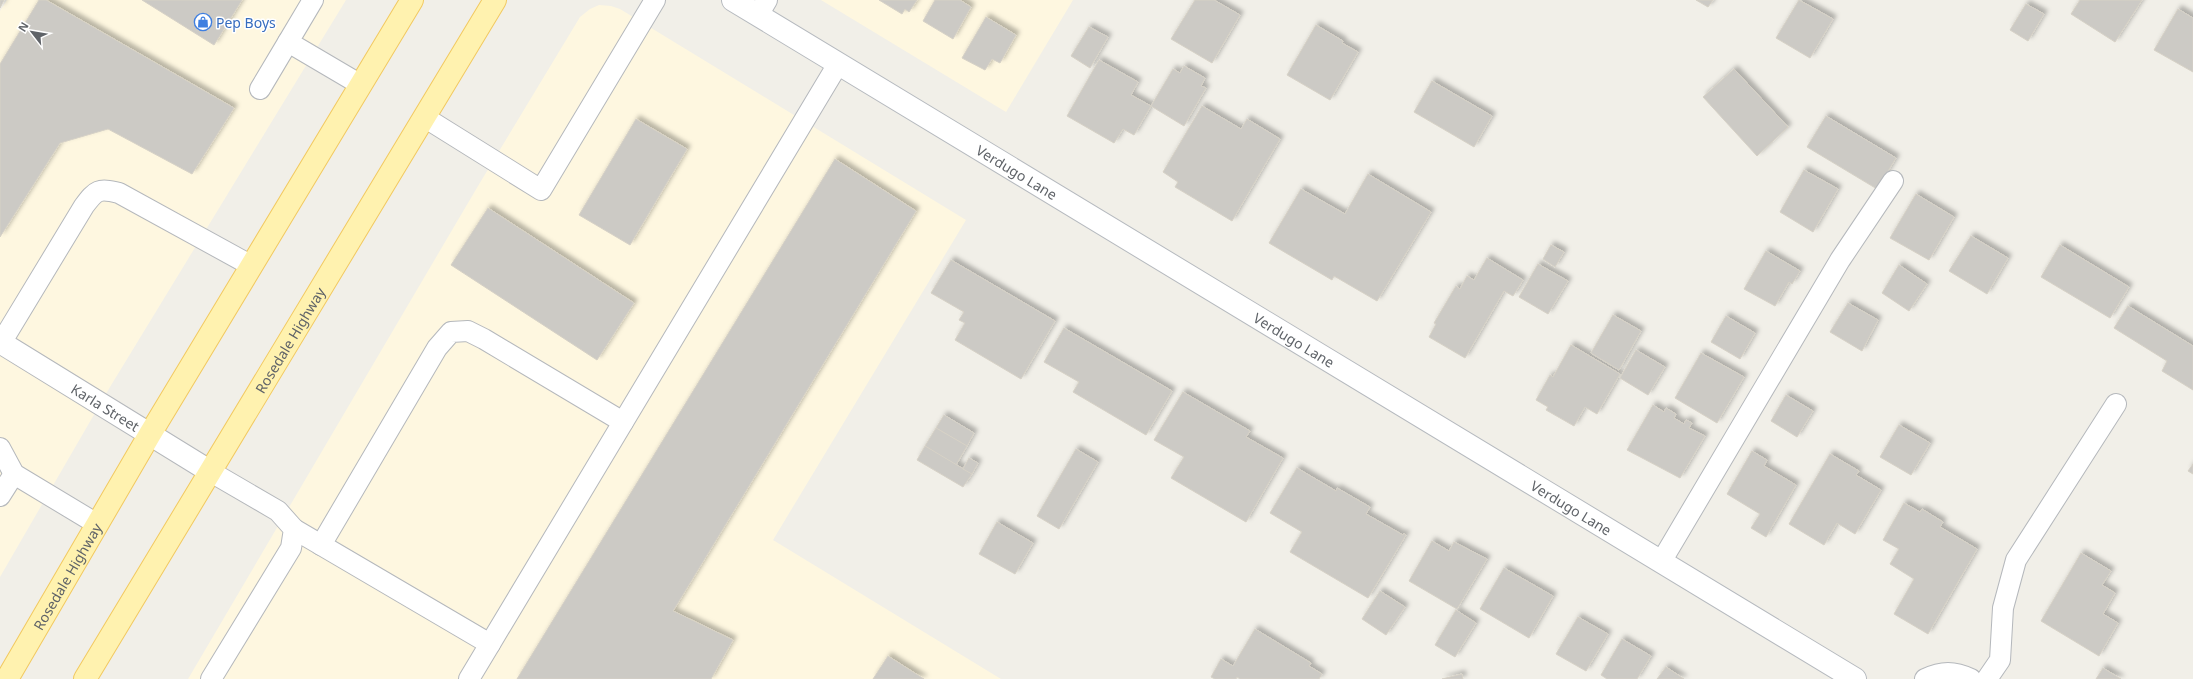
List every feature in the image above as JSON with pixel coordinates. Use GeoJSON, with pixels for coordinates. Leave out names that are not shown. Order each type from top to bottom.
{"type":"FeatureCollection","features":[{"type":"Feature","properties":{"kind":"main road","name":"Rosedale Highway"},"geometry":{"type":"LineString","coordinates":[[7,679],[150,434],[412,0]]}},
{"type":"Feature","properties":{"kind":"main road","name":"Rosedale Highway"},"geometry":{"type":"LineString","coordinates":[[85,679],[495,0]]}},
{"type":"Feature","properties":{"kind":"street","name":"Verdugo Lane"},"geometry":{"type":"LineString","coordinates":[[733,0],[762,8],[838,64],[1851,678]]}},
{"type":"Feature","properties":{"kind":"street","name":"Karla Street"},"geometry":{"type":"LineString","coordinates":[[0,342],[211,472]]}},
{"type":"Feature","properties":{"kind":"lane"},"geometry":{"type":"LineString","coordinates":[[260,89],[313,0]]}},
{"type":"Feature","properties":{"kind":"lane"},"geometry":{"type":"LineString","coordinates":[[424,117],[541,190],[655,0]]}},
{"type":"Feature","properties":{"kind":"lane"},"geometry":{"type":"LineString","coordinates":[[288,42],[361,85]]}},
{"type":"Feature","properties":{"kind":"lane"},"geometry":{"type":"LineString","coordinates":[[469,679],[838,64]]}},
{"type":"Feature","properties":{"kind":"lane"},"geometry":{"type":"LineString","coordinates":[[1660,562],[1840,260],[1893,181]]}},
{"type":"Feature","properties":{"kind":"lane"},"geometry":{"type":"LineString","coordinates":[[0,342],[84,206],[95,192],[105,189],[119,193],[252,266]]}},
{"type":"Feature","properties":{"kind":"lane"},"geometry":{"type":"LineString","coordinates":[[321,544],[437,348],[451,332],[468,331],[484,339],[623,422]]}},
{"type":"Feature","properties":{"kind":"lane"},"geometry":{"type":"LineString","coordinates":[[1987,679],[2000,660],[2003,608],[2016,560],[2116,404]]}},
{"type":"Feature","properties":{"kind":"lane"},"geometry":{"type":"LineString","coordinates":[[0,448],[14,474],[97,524]]}},
{"type":"Feature","properties":{"kind":"lane"},"geometry":{"type":"LineString","coordinates":[[211,472],[278,511],[294,529],[490,644]]}},
{"type":"Feature","properties":{"kind":"lane"},"geometry":{"type":"LineString","coordinates":[[0,496],[14,474]]}},
{"type":"Feature","properties":{"kind":"lane"},"geometry":{"type":"LineString","coordinates":[[211,679],[291,548],[294,529]]}},
{"type":"Feature","properties":{"kind":"lane"},"geometry":{"type":"LineString","coordinates":[[1925,679],[1939,673],[1957,672],[1971,679]]}},
{"type":"Feature","properties":{"kind":"shaded area"},"geometry":{"type":"Polygon","coordinates":[[[7,0],[346,0],[110,387],[0,577],[0,11],[7,0]]]}},
{"type":"Feature","properties":{"kind":"shaded area"},"geometry":{"type":"Polygon","coordinates":[[[821,0],[1073,0],[1006,112],[821,0]]]}},
{"type":"Feature","properties":{"kind":"shaded area"},"geometry":{"type":"Polygon","coordinates":[[[599,5],[611,6],[620,9],[966,220],[773,540],[1001,679],[188,679],[478,186],[580,17],[590,9],[599,5]]]}},
{"type":"Feature","properties":{"kind":"building"},"geometry":{"type":"Polygon","coordinates":[[[0,0],[4,0],[0,8],[0,0]]]}},
{"type":"Feature","properties":{"kind":"building"},"geometry":{"type":"Polygon","coordinates":[[[39,0],[46,0],[234,108],[192,174],[108,129],[60,143],[0,237],[0,64],[39,0]]]}},
{"type":"Feature","properties":{"kind":"building","name":"Pep Boys"},"geometry":{"type":"Polygon","coordinates":[[[142,0],[242,0],[214,45],[142,0]]]}},
{"type":"Feature","properties":{"kind":"building"},"geometry":{"type":"Polygon","coordinates":[[[879,0],[917,0],[909,12],[905,9],[902,14],[879,0]]]}},
{"type":"Feature","properties":{"kind":"building"},"geometry":{"type":"Polygon","coordinates":[[[935,0],[960,0],[971,7],[953,39],[923,21],[935,0]]]}},
{"type":"Feature","properties":{"kind":"building"},"geometry":{"type":"Polygon","coordinates":[[[1195,0],[1214,0],[1240,15],[1212,63],[1171,39],[1195,0]]]}},
{"type":"Feature","properties":{"kind":"building"},"geometry":{"type":"Polygon","coordinates":[[[1696,0],[1713,0],[1708,7],[1696,0]]]}},
{"type":"Feature","properties":{"kind":"building"},"geometry":{"type":"Polygon","coordinates":[[[1799,0],[1833,19],[1810,58],[1776,38],[1799,0]]]}},
{"type":"Feature","properties":{"kind":"building"},"geometry":{"type":"Polygon","coordinates":[[[2080,0],[2142,0],[2115,42],[2071,14],[2080,0]]]}},
{"type":"Feature","properties":{"kind":"building"},"geometry":{"type":"Polygon","coordinates":[[[2026,4],[2044,14],[2028,41],[2010,30],[2026,4]]]}},
{"type":"Feature","properties":{"kind":"building"},"geometry":{"type":"Polygon","coordinates":[[[2178,9],[2193,18],[2193,72],[2154,50],[2178,9]]]}},
{"type":"Feature","properties":{"kind":"building"},"geometry":{"type":"Polygon","coordinates":[[[986,17],[1016,35],[1000,63],[992,59],[985,70],[962,58],[986,17]]]}},
{"type":"Feature","properties":{"kind":"building"},"geometry":{"type":"Polygon","coordinates":[[[1316,25],[1358,52],[1330,100],[1287,75],[1316,25]]]}},
{"type":"Feature","properties":{"kind":"building"},"geometry":{"type":"Polygon","coordinates":[[[1089,27],[1108,37],[1090,68],[1071,56],[1089,27]]]}},
{"type":"Feature","properties":{"kind":"building"},"geometry":{"type":"Polygon","coordinates":[[[1099,60],[1138,82],[1131,95],[1151,106],[1134,135],[1123,129],[1114,143],[1067,116],[1099,60]]]}},
{"type":"Feature","properties":{"kind":"building"},"geometry":{"type":"Polygon","coordinates":[[[1184,66],[1205,78],[1201,86],[1206,88],[1184,126],[1151,106],[1173,69],[1180,73],[1184,66]]]}},
{"type":"Feature","properties":{"kind":"building"},"geometry":{"type":"Polygon","coordinates":[[[1734,69],[1788,127],[1757,156],[1703,97],[1734,69]]]}},
{"type":"Feature","properties":{"kind":"building"},"geometry":{"type":"Polygon","coordinates":[[[1432,81],[1492,116],[1474,147],[1414,112],[1432,81]]]}},
{"type":"Feature","properties":{"kind":"building"},"geometry":{"type":"Polygon","coordinates":[[[1202,106],[1241,129],[1247,119],[1280,139],[1232,221],[1175,187],[1178,182],[1163,172],[1202,106]]]}},
{"type":"Feature","properties":{"kind":"building"},"geometry":{"type":"Polygon","coordinates":[[[1826,116],[1896,158],[1877,189],[1807,147],[1826,116]]]}},
{"type":"Feature","properties":{"kind":"building"},"geometry":{"type":"Polygon","coordinates":[[[636,119],[687,149],[630,245],[579,215],[636,119]]]}},
{"type":"Feature","properties":{"kind":"building"},"geometry":{"type":"Polygon","coordinates":[[[835,159],[916,211],[673,611],[733,640],[711,679],[517,679],[835,159]]]}},
{"type":"Feature","properties":{"kind":"building"},"geometry":{"type":"Polygon","coordinates":[[[1804,170],[1838,189],[1813,232],[1780,212],[1804,170]]]}},
{"type":"Feature","properties":{"kind":"building"},"geometry":{"type":"Polygon","coordinates":[[[1368,174],[1431,212],[1377,301],[1334,276],[1332,280],[1269,243],[1301,189],[1345,214],[1368,174]]]}},
{"type":"Feature","properties":{"kind":"building"},"geometry":{"type":"Polygon","coordinates":[[[1916,194],[1954,217],[1929,260],[1890,238],[1916,194]]]}},
{"type":"Feature","properties":{"kind":"building"},"geometry":{"type":"Polygon","coordinates":[[[488,208],[634,303],[597,360],[451,265],[488,208]]]}},
{"type":"Feature","properties":{"kind":"building"},"geometry":{"type":"Polygon","coordinates":[[[1971,236],[2008,258],[1987,294],[1949,271],[1971,236]]]}},
{"type":"Feature","properties":{"kind":"building"},"geometry":{"type":"Polygon","coordinates":[[[1551,245],[1564,252],[1555,267],[1543,259],[1551,245]]]}},
{"type":"Feature","properties":{"kind":"building"},"geometry":{"type":"Polygon","coordinates":[[[2060,245],[2129,287],[2110,318],[2041,277],[2060,245]]]}},
{"type":"Feature","properties":{"kind":"building"},"geometry":{"type":"Polygon","coordinates":[[[1766,251],[1800,271],[1792,284],[1789,282],[1775,306],[1744,289],[1766,251]]]}},
{"type":"Feature","properties":{"kind":"building"},"geometry":{"type":"Polygon","coordinates":[[[1487,258],[1523,280],[1513,296],[1504,291],[1465,358],[1429,337],[1436,324],[1434,323],[1456,286],[1460,289],[1467,276],[1474,280],[1487,258]]]}},
{"type":"Feature","properties":{"kind":"building"},"geometry":{"type":"Polygon","coordinates":[[[951,260],[1055,321],[1021,379],[955,340],[965,323],[959,320],[964,312],[931,293],[951,260]]]}},
{"type":"Feature","properties":{"kind":"building"},"geometry":{"type":"Polygon","coordinates":[[[1538,264],[1568,281],[1548,314],[1519,297],[1538,264]]]}},
{"type":"Feature","properties":{"kind":"building"},"geometry":{"type":"Polygon","coordinates":[[[1899,265],[1927,284],[1909,311],[1882,293],[1899,265]]]}},
{"type":"Feature","properties":{"kind":"building"},"geometry":{"type":"Polygon","coordinates":[[[1848,303],[1878,320],[1862,351],[1830,332],[1848,303]]]}},
{"type":"Feature","properties":{"kind":"building"},"geometry":{"type":"Polygon","coordinates":[[[2128,306],[2193,346],[2193,390],[2162,371],[2167,361],[2114,328],[2128,306]]]}},
{"type":"Feature","properties":{"kind":"building"},"geometry":{"type":"Polygon","coordinates":[[[1613,315],[1641,331],[1619,370],[1591,353],[1613,315]]]}},
{"type":"Feature","properties":{"kind":"building"},"geometry":{"type":"Polygon","coordinates":[[[1726,316],[1755,333],[1740,359],[1711,342],[1726,316]]]}},
{"type":"Feature","properties":{"kind":"building"},"geometry":{"type":"Polygon","coordinates":[[[1064,328],[1172,391],[1146,435],[1073,392],[1079,382],[1044,362],[1064,328]]]}},
{"type":"Feature","properties":{"kind":"building"},"geometry":{"type":"Polygon","coordinates":[[[1571,345],[1620,374],[1597,414],[1585,407],[1574,426],[1546,410],[1548,407],[1536,400],[1550,375],[1553,377],[1571,345]]]}},
{"type":"Feature","properties":{"kind":"building"},"geometry":{"type":"Polygon","coordinates":[[[1636,350],[1665,367],[1648,395],[1620,378],[1636,350]]]}},
{"type":"Feature","properties":{"kind":"building"},"geometry":{"type":"Polygon","coordinates":[[[1701,353],[1744,377],[1717,423],[1675,398],[1701,353]]]}},
{"type":"Feature","properties":{"kind":"building"},"geometry":{"type":"Polygon","coordinates":[[[1183,392],[1250,431],[1246,437],[1283,458],[1246,522],[1171,478],[1184,457],[1154,440],[1183,392]]]}},
{"type":"Feature","properties":{"kind":"building"},"geometry":{"type":"Polygon","coordinates":[[[1786,395],[1813,411],[1797,437],[1771,421],[1786,395]]]}},
{"type":"Feature","properties":{"kind":"building"},"geometry":{"type":"Polygon","coordinates":[[[1653,405],[1664,412],[1666,408],[1676,414],[1674,418],[1684,424],[1686,420],[1692,423],[1689,428],[1705,436],[1680,478],[1627,450],[1653,405]]]}},
{"type":"Feature","properties":{"kind":"building"},"geometry":{"type":"Polygon","coordinates":[[[944,415],[974,433],[967,446],[936,428],[944,415]]]}},
{"type":"Feature","properties":{"kind":"building"},"geometry":{"type":"Polygon","coordinates":[[[1899,425],[1930,443],[1911,475],[1880,457],[1899,425]]]}},
{"type":"Feature","properties":{"kind":"building"},"geometry":{"type":"Polygon","coordinates":[[[936,428],[967,446],[956,465],[925,446],[936,428]]]}},
{"type":"Feature","properties":{"kind":"building"},"geometry":{"type":"Polygon","coordinates":[[[925,446],[972,474],[963,487],[917,460],[925,446]]]}},
{"type":"Feature","properties":{"kind":"building"},"geometry":{"type":"Polygon","coordinates":[[[1076,449],[1098,462],[1059,529],[1037,516],[1076,449]]]}},
{"type":"Feature","properties":{"kind":"building"},"geometry":{"type":"Polygon","coordinates":[[[1752,451],[1767,460],[1764,466],[1796,485],[1766,537],[1751,528],[1760,514],[1727,494],[1752,451]]]}},
{"type":"Feature","properties":{"kind":"building"},"geometry":{"type":"Polygon","coordinates":[[[1830,454],[1859,471],[1856,475],[1881,490],[1855,534],[1837,523],[1824,545],[1789,524],[1830,454]]]}},
{"type":"Feature","properties":{"kind":"building"},"geometry":{"type":"Polygon","coordinates":[[[969,458],[978,463],[972,474],[963,469],[969,458]]]}},
{"type":"Feature","properties":{"kind":"building"},"geometry":{"type":"Polygon","coordinates":[[[2193,464],[2193,474],[2188,471],[2193,464]]]}},
{"type":"Feature","properties":{"kind":"building"},"geometry":{"type":"Polygon","coordinates":[[[1297,468],[1336,491],[1337,488],[1370,507],[1366,514],[1403,535],[1404,533],[1406,535],[1368,598],[1290,552],[1302,532],[1270,513],[1297,468]]]}},
{"type":"Feature","properties":{"kind":"building"},"geometry":{"type":"Polygon","coordinates":[[[1904,503],[1920,512],[1922,509],[1943,522],[1940,527],[1977,549],[1928,634],[1894,614],[1914,579],[1890,564],[1899,549],[1883,540],[1904,503]]]}},
{"type":"Feature","properties":{"kind":"building"},"geometry":{"type":"Polygon","coordinates":[[[997,522],[1033,543],[1015,574],[979,554],[997,522]]]}},
{"type":"Feature","properties":{"kind":"building"},"geometry":{"type":"Polygon","coordinates":[[[1432,541],[1449,551],[1454,542],[1487,559],[1457,609],[1409,581],[1432,541]]]}},
{"type":"Feature","properties":{"kind":"building"},"geometry":{"type":"Polygon","coordinates":[[[2081,553],[2111,571],[2102,585],[2115,593],[2103,614],[2118,623],[2099,656],[2041,621],[2081,553]]]}},
{"type":"Feature","properties":{"kind":"building"},"geometry":{"type":"Polygon","coordinates":[[[1504,568],[1553,596],[1529,638],[1480,609],[1504,568]]]}},
{"type":"Feature","properties":{"kind":"building"},"geometry":{"type":"Polygon","coordinates":[[[1380,591],[1405,607],[1386,635],[1362,619],[1380,591]]]}},
{"type":"Feature","properties":{"kind":"building"},"geometry":{"type":"Polygon","coordinates":[[[1456,610],[1476,623],[1455,657],[1435,645],[1456,610]]]}},
{"type":"Feature","properties":{"kind":"building"},"geometry":{"type":"Polygon","coordinates":[[[1578,617],[1608,634],[1586,671],[1556,654],[1578,617]]]}},
{"type":"Feature","properties":{"kind":"building"},"geometry":{"type":"Polygon","coordinates":[[[1255,629],[1311,663],[1309,666],[1322,674],[1319,679],[1240,679],[1237,677],[1236,679],[1215,679],[1211,677],[1221,659],[1233,666],[1255,629]]]}},
{"type":"Feature","properties":{"kind":"building"},"geometry":{"type":"Polygon","coordinates":[[[1622,639],[1651,656],[1637,679],[1607,679],[1601,675],[1622,639]]]}},
{"type":"Feature","properties":{"kind":"building"},"geometry":{"type":"Polygon","coordinates":[[[888,656],[924,679],[873,679],[888,656]]]}},
{"type":"Feature","properties":{"kind":"building"},"geometry":{"type":"Polygon","coordinates":[[[1666,667],[1684,679],[1657,679],[1666,667]]]}},
{"type":"Feature","properties":{"kind":"building"},"geometry":{"type":"Polygon","coordinates":[[[2103,668],[2121,679],[2096,679],[2103,668]]]}},
{"type":"Feature","properties":{"kind":"building"},"geometry":{"type":"Polygon","coordinates":[[[1462,674],[1463,679],[1442,679],[1462,674]]]}},
{"type":"Feature","properties":{"kind":"place","name":"Pep Boys"},"geometry":{"type":"Point","coordinates":[203,22]}}]}
